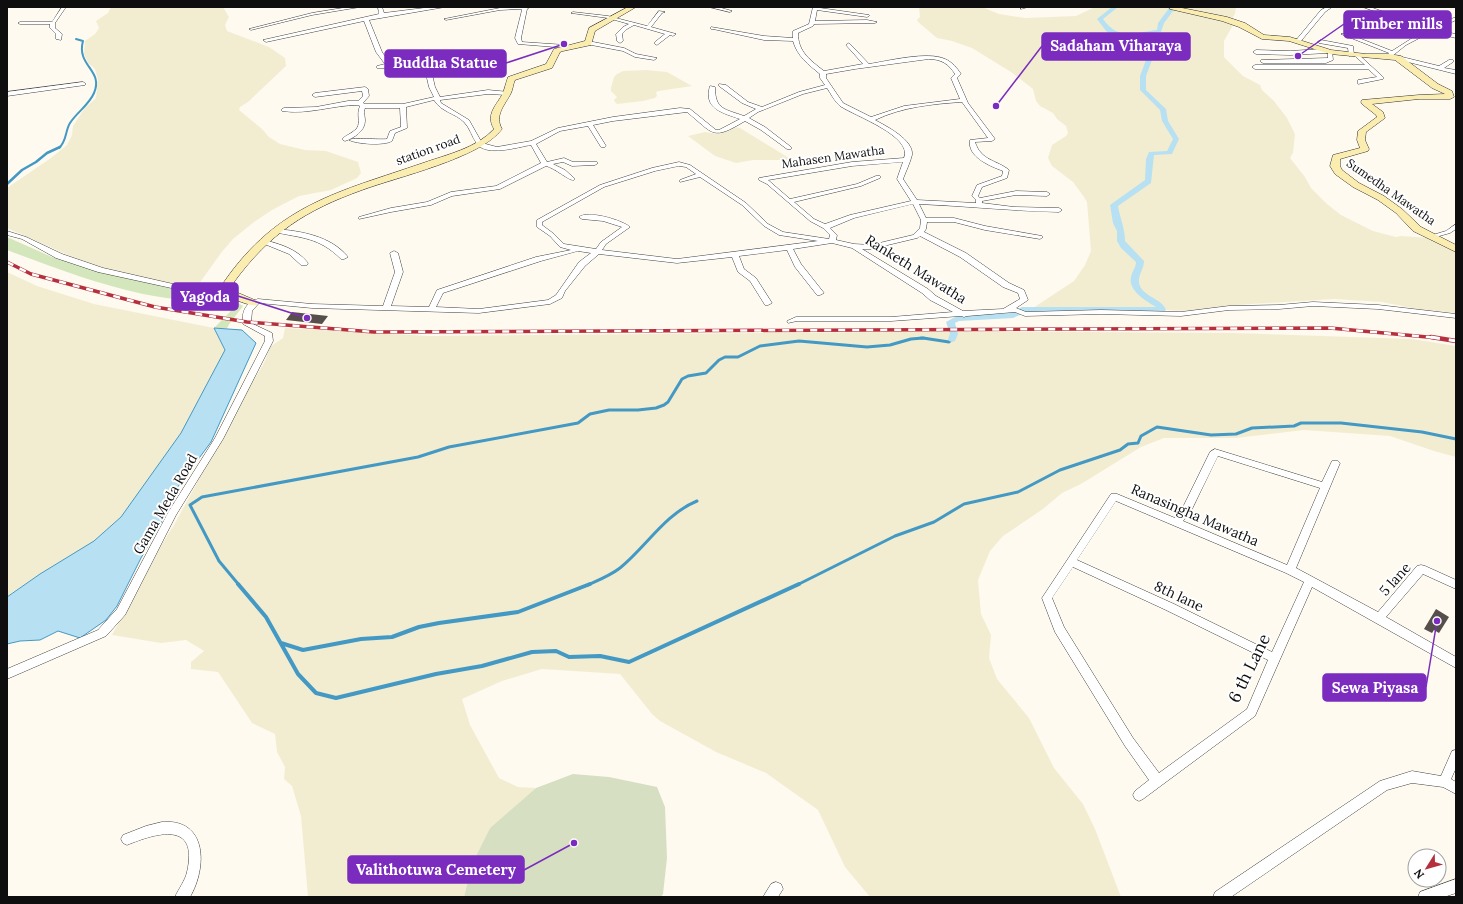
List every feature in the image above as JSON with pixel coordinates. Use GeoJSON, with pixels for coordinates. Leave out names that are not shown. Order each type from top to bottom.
{"type":"FeatureCollection","features":[{"type":"Feature","properties":{"kind":"street"},"geometry":{"type":"LineString","coordinates":[[59,39],[59,34],[52,28],[53,23],[64,7]]}},
{"type":"Feature","properties":{"kind":"street"},"geometry":{"type":"LineString","coordinates":[[251,29],[312,14],[358,7]]}},
{"type":"Feature","properties":{"kind":"street"},"geometry":{"type":"LineString","coordinates":[[380,7],[382,15]]}},
{"type":"Feature","properties":{"kind":"street"},"geometry":{"type":"LineString","coordinates":[[266,40],[382,15],[443,7]]}},
{"type":"Feature","properties":{"kind":"street"},"geometry":{"type":"LineString","coordinates":[[447,7],[448,11],[455,17]]}},
{"type":"Feature","properties":{"kind":"street"},"geometry":{"type":"LineString","coordinates":[[446,19],[500,9],[526,7],[518,38],[520,43],[566,47],[588,43],[624,50],[634,55],[654,58]]}},
{"type":"Feature","properties":{"kind":"street"},"geometry":{"type":"LineString","coordinates":[[588,43],[592,30],[633,7]]}},
{"type":"Feature","properties":{"kind":"street"},"geometry":{"type":"LineString","coordinates":[[711,7],[730,11]]}},
{"type":"Feature","properties":{"kind":"street"},"geometry":{"type":"LineString","coordinates":[[867,16],[815,7],[812,12],[811,25],[796,32],[795,40],[797,49],[807,61],[824,73],[867,65],[934,57],[942,58],[953,66],[958,74],[954,78],[964,102],[992,139],[972,141],[973,149],[985,162],[1006,170],[1005,176],[979,186],[975,196],[979,202]]}},
{"type":"Feature","properties":{"kind":"street"},"geometry":{"type":"LineString","coordinates":[[1295,41],[1300,40],[1323,11],[1330,7]]}},
{"type":"Feature","properties":{"kind":"street"},"geometry":{"type":"LineString","coordinates":[[1365,7],[1430,30],[1456,36]]}},
{"type":"Feature","properties":{"kind":"street"},"geometry":{"type":"LineString","coordinates":[[1171,8],[1224,19],[1242,25],[1262,37],[1295,41],[1333,49],[1393,56],[1456,72]]}},
{"type":"Feature","properties":{"kind":"street"},"geometry":{"type":"LineString","coordinates":[[648,28],[661,12],[664,12]]}},
{"type":"Feature","properties":{"kind":"street"},"geometry":{"type":"LineString","coordinates":[[573,13],[613,19],[671,33],[657,43]]}},
{"type":"Feature","properties":{"kind":"street"},"geometry":{"type":"LineString","coordinates":[[1393,56],[1430,30],[1456,18]]}},
{"type":"Feature","properties":{"kind":"street"},"geometry":{"type":"LineString","coordinates":[[366,19],[379,52],[389,66]]}},
{"type":"Feature","properties":{"kind":"street"},"geometry":{"type":"LineString","coordinates":[[812,22],[875,22]]}},
{"type":"Feature","properties":{"kind":"street"},"geometry":{"type":"LineString","coordinates":[[20,23],[53,23]]}},
{"type":"Feature","properties":{"kind":"street"},"geometry":{"type":"LineString","coordinates":[[620,41],[619,34],[625,28],[633,24]]}},
{"type":"Feature","properties":{"kind":"street"},"geometry":{"type":"LineString","coordinates":[[714,28],[764,38],[795,40]]}},
{"type":"Feature","properties":{"kind":"street"},"geometry":{"type":"LineString","coordinates":[[1344,34],[1393,56]]}},
{"type":"Feature","properties":{"kind":"street"},"geometry":{"type":"LineString","coordinates":[[1263,60],[1326,61],[1331,59],[1333,49],[1331,39]]}},
{"type":"Feature","properties":{"kind":"street"},"geometry":{"type":"LineString","coordinates":[[1321,42],[1333,49]]}},
{"type":"Feature","properties":{"kind":"street"},"geometry":{"type":"LineString","coordinates":[[849,45],[867,65]]}},
{"type":"Feature","properties":{"kind":"street","name":"station road"},"geometry":{"type":"LineString","coordinates":[[228,294],[231,291],[230,282],[234,275],[264,242],[287,221],[306,210],[365,186],[443,160],[480,144],[497,134],[498,129],[494,124],[496,109],[507,93],[511,80],[544,68],[554,59],[557,51],[566,47]]}},
{"type":"Feature","properties":{"kind":"street"},"geometry":{"type":"LineString","coordinates":[[1256,52],[1290,53],[1333,49]]}},
{"type":"Feature","properties":{"kind":"street"},"geometry":{"type":"LineString","coordinates":[[1353,51],[1381,78],[1363,80],[1360,81],[1360,83]]}},
{"type":"Feature","properties":{"kind":"street","name":"Sumedha Mawatha"},"geometry":{"type":"LineString","coordinates":[[1393,56],[1435,86],[1449,93],[1450,96],[1365,102],[1380,114],[1381,118],[1362,131],[1361,140],[1364,149],[1336,157],[1335,166],[1338,172],[1356,185],[1381,198],[1399,211],[1417,229],[1456,249]]}},
{"type":"Feature","properties":{"kind":"street"},"geometry":{"type":"LineString","coordinates":[[379,67],[422,60],[427,65],[432,86],[436,93],[436,99],[440,104],[467,121],[480,144],[489,148],[497,149],[533,143],[558,130],[664,111],[688,110],[715,132],[720,132],[762,109],[800,93],[829,86]]}},
{"type":"Feature","properties":{"kind":"street"},"geometry":{"type":"LineString","coordinates":[[1440,68],[1451,61]]}},
{"type":"Feature","properties":{"kind":"street"},"geometry":{"type":"LineString","coordinates":[[1255,67],[1370,67]]}},
{"type":"Feature","properties":{"kind":"street"},"geometry":{"type":"LineString","coordinates":[[824,73],[823,78],[841,104],[900,138],[907,146],[909,154],[900,179],[915,202],[924,220],[923,229],[915,238],[871,246],[854,246],[832,241],[781,234],[766,225],[744,204],[688,166],[679,164],[654,169],[602,186],[539,221],[539,226],[552,235],[562,246],[598,252],[677,261],[735,255],[832,241]]}},
{"type":"Feature","properties":{"kind":"street"},"geometry":{"type":"LineString","coordinates":[[7,94],[83,84]]}},
{"type":"Feature","properties":{"kind":"street"},"geometry":{"type":"LineString","coordinates":[[721,85],[741,100],[762,109]]}},
{"type":"Feature","properties":{"kind":"street"},"geometry":{"type":"LineString","coordinates":[[712,87],[711,99],[716,106],[724,111],[745,118],[763,128],[789,148]]}},
{"type":"Feature","properties":{"kind":"street"},"geometry":{"type":"LineString","coordinates":[[314,95],[365,90],[366,96],[361,105],[360,113],[362,121],[360,130],[345,139]]}},
{"type":"Feature","properties":{"kind":"street"},"geometry":{"type":"LineString","coordinates":[[284,110],[316,109],[348,103],[361,105],[403,106],[436,99],[488,92],[507,93]]}},
{"type":"Feature","properties":{"kind":"street"},"geometry":{"type":"LineString","coordinates":[[870,120],[879,115],[934,102],[964,102]]}},
{"type":"Feature","properties":{"kind":"street"},"geometry":{"type":"LineString","coordinates":[[352,140],[372,142],[389,141],[392,132],[404,128],[402,124],[405,114],[403,106]]}},
{"type":"Feature","properties":{"kind":"street"},"geometry":{"type":"LineString","coordinates":[[590,124],[603,146]]}},
{"type":"Feature","properties":{"kind":"street"},"geometry":{"type":"LineString","coordinates":[[533,143],[545,164],[563,170],[572,179]]}},
{"type":"Feature","properties":{"kind":"street"},"geometry":{"type":"LineString","coordinates":[[361,218],[391,210],[429,204],[451,194],[498,188],[545,164],[564,160],[572,164],[595,163]]}},
{"type":"Feature","properties":{"kind":"street","name":"Mahasen Mawatha"},"geometry":{"type":"LineString","coordinates":[[789,201],[769,183],[761,179],[834,167],[907,160]]}},
{"type":"Feature","properties":{"kind":"street"},"geometry":{"type":"LineString","coordinates":[[682,181],[701,175]]}},
{"type":"Feature","properties":{"kind":"street"},"geometry":{"type":"LineString","coordinates":[[789,201],[859,185],[878,177]]}},
{"type":"Feature","properties":{"kind":"street"},"geometry":{"type":"LineString","coordinates":[[979,202],[1016,193],[1047,194]]}},
{"type":"Feature","properties":{"kind":"street"},"geometry":{"type":"LineString","coordinates":[[789,201],[812,220],[825,227],[834,235],[832,241]]}},
{"type":"Feature","properties":{"kind":"street"},"geometry":{"type":"LineString","coordinates":[[825,227],[852,216],[915,202],[979,202],[1014,209],[1059,210]]}},
{"type":"Feature","properties":{"kind":"street"},"geometry":{"type":"LineString","coordinates":[[7,233],[24,238],[59,256],[101,270],[208,294],[233,294],[253,303],[264,301],[312,306],[479,311],[550,302],[559,296],[561,291],[582,264],[598,252],[603,243],[627,227],[614,221],[589,216],[582,217]]}},
{"type":"Feature","properties":{"kind":"street"},"geometry":{"type":"LineString","coordinates":[[924,220],[954,220],[985,228],[1040,236]]}},
{"type":"Feature","properties":{"kind":"street"},"geometry":{"type":"LineString","coordinates":[[1432,236],[1448,232],[1456,226]]}},
{"type":"Feature","properties":{"kind":"street"},"geometry":{"type":"LineString","coordinates":[[276,231],[289,232],[317,240],[338,250],[344,257]]}},
{"type":"Feature","properties":{"kind":"street"},"geometry":{"type":"LineString","coordinates":[[920,233],[964,255],[1006,285],[1021,292],[1024,300],[1003,311]]}},
{"type":"Feature","properties":{"kind":"street"},"geometry":{"type":"LineString","coordinates":[[264,242],[289,251],[301,258],[304,263]]}},
{"type":"Feature","properties":{"kind":"street","name":"Ranketh Mawatha"},"geometry":{"type":"LineString","coordinates":[[854,246],[913,283],[933,298],[964,314]]}},
{"type":"Feature","properties":{"kind":"street"},"geometry":{"type":"LineString","coordinates":[[789,248],[798,265],[820,294]]}},
{"type":"Feature","properties":{"kind":"street"},"geometry":{"type":"LineString","coordinates":[[432,310],[440,292],[539,259],[584,250]]}},
{"type":"Feature","properties":{"kind":"street"},"geometry":{"type":"LineString","coordinates":[[386,309],[399,272],[394,253]]}},
{"type":"Feature","properties":{"kind":"street"},"geometry":{"type":"LineString","coordinates":[[735,255],[741,270],[753,280],[768,303]]}},
{"type":"Feature","properties":{"kind":"street","name":"Gama Meda Road"},"geometry":{"type":"LineString","coordinates":[[7,674],[102,633],[121,612],[172,514],[219,439],[269,341],[269,335],[247,324],[247,315],[253,303]]}},
{"type":"Feature","properties":{"kind":"street"},"geometry":{"type":"LineString","coordinates":[[790,322],[796,319],[891,319],[1016,310],[1025,314],[1101,312],[1181,314],[1229,308],[1279,307],[1313,304],[1378,307],[1456,316]]}},
{"type":"Feature","properties":{"kind":"street"},"geometry":{"type":"LineString","coordinates":[[1176,523],[1187,509],[1214,452],[1251,462],[1325,486]]}},
{"type":"Feature","properties":{"kind":"street"},"geometry":{"type":"LineString","coordinates":[[1290,570],[1335,463]]}},
{"type":"Feature","properties":{"kind":"street","name":"Ranasingha Mawatha"},"geometry":{"type":"LineString","coordinates":[[1157,781],[1128,742],[1059,629],[1047,598],[1114,496],[1290,570],[1379,618],[1456,663]]}},
{"type":"Feature","properties":{"kind":"street","name":"8th lane"},"geometry":{"type":"LineString","coordinates":[[1071,562],[1170,607],[1274,658]]}},
{"type":"Feature","properties":{"kind":"street","name":"5 lane"},"geometry":{"type":"LineString","coordinates":[[1379,618],[1421,569],[1456,585]]}},
{"type":"Feature","properties":{"kind":"street","name":"6 th Lane"},"geometry":{"type":"LineString","coordinates":[[1139,795],[1251,712],[1310,580]]}},
{"type":"Feature","properties":{"kind":"street"},"geometry":{"type":"LineString","coordinates":[[1444,782],[1456,755]]}},
{"type":"Feature","properties":{"kind":"street"},"geometry":{"type":"LineString","coordinates":[[1220,897],[1384,785],[1412,777],[1444,782],[1456,788]]}},
{"type":"Feature","properties":{"kind":"street"},"geometry":{"type":"LineString","coordinates":[[126,839],[136,834],[168,827],[180,829],[192,841],[195,871],[189,887],[182,897]]}},
{"type":"Feature","properties":{"kind":"street"},"geometry":{"type":"LineString","coordinates":[[1425,897],[1456,886]]}},
{"type":"Feature","properties":{"kind":"shaded area"},"geometry":{"type":"Polygon","coordinates":[[[111,7],[223,7],[229,17],[225,25],[227,31],[269,47],[285,58],[286,66],[248,102],[240,107],[239,110],[262,129],[269,137],[280,144],[305,150],[326,151],[358,162],[361,173],[357,178],[331,190],[299,196],[272,210],[254,222],[233,239],[196,288],[185,287],[100,267],[68,255],[7,228],[7,188],[51,158],[67,145],[72,135],[73,126],[84,109],[96,98],[98,80],[95,69],[88,63],[84,54],[85,41],[95,34],[99,28],[96,21],[108,13],[111,7]]]}},
{"type":"Feature","properties":{"kind":"shaded area"},"geometry":{"type":"Polygon","coordinates":[[[919,7],[982,7],[999,14],[1025,18],[1076,16],[1095,7],[1163,7],[1218,19],[1233,25],[1224,41],[1224,57],[1243,76],[1260,85],[1262,90],[1274,101],[1287,118],[1295,134],[1293,153],[1290,158],[1305,177],[1311,188],[1341,215],[1373,231],[1396,237],[1430,238],[1456,251],[1456,313],[1417,309],[1382,302],[1334,299],[1236,305],[1207,310],[1188,311],[1127,308],[1033,308],[1074,281],[1085,265],[1091,251],[1087,202],[1073,182],[1052,166],[1048,158],[1052,145],[1068,133],[1066,126],[1057,119],[1053,113],[1040,106],[1036,101],[1033,89],[1011,72],[972,48],[952,41],[937,38],[918,22],[917,20],[920,17],[919,7]]]}},
{"type":"Feature","properties":{"kind":"shaded area"},"geometry":{"type":"Polygon","coordinates":[[[1175,7],[1236,7],[1235,14],[1232,18],[1175,7]]]}},
{"type":"Feature","properties":{"kind":"shaded area"},"geometry":{"type":"Polygon","coordinates":[[[646,70],[667,72],[692,86],[659,91],[656,92],[657,96],[655,98],[643,101],[617,104],[614,100],[617,97],[611,91],[614,77],[623,71],[646,70]]]}},
{"type":"Feature","properties":{"kind":"shaded area"},"geometry":{"type":"Polygon","coordinates":[[[735,127],[740,128],[789,158],[789,160],[753,160],[736,163],[715,156],[688,136],[705,132],[718,134],[735,127]]]}},
{"type":"Feature","properties":{"kind":"shaded area"},"geometry":{"type":"Polygon","coordinates":[[[7,272],[37,286],[94,304],[214,328],[225,350],[181,433],[121,517],[94,541],[7,596],[7,272]]]}},
{"type":"Feature","properties":{"kind":"shaded area"},"geometry":{"type":"Polygon","coordinates":[[[285,328],[429,336],[965,331],[1234,333],[1412,339],[1456,346],[1456,457],[1390,436],[1304,430],[1236,438],[1164,438],[1141,447],[1081,484],[1062,493],[1043,509],[1003,536],[990,551],[978,580],[981,614],[991,635],[989,658],[997,679],[1029,718],[1054,768],[1083,804],[1095,829],[1121,897],[870,897],[845,867],[818,810],[766,773],[716,752],[660,721],[652,714],[620,674],[542,669],[502,681],[462,699],[470,725],[499,778],[518,787],[536,788],[490,828],[472,864],[464,897],[308,897],[301,816],[292,786],[284,779],[285,767],[277,752],[275,734],[252,723],[218,672],[191,669],[191,662],[204,651],[186,640],[161,643],[112,635],[155,555],[174,525],[264,363],[271,346],[283,338],[285,328]]]}},
{"type":"Feature","properties":{"kind":"green space"},"geometry":{"type":"Polygon","coordinates":[[[7,237],[52,257],[96,271],[235,301],[243,306],[227,328],[214,328],[230,312],[230,309],[209,304],[143,294],[92,280],[7,250],[7,237]]]}},
{"type":"Feature","properties":{"kind":"green space"},"geometry":{"type":"Polygon","coordinates":[[[573,774],[609,777],[657,787],[665,807],[667,858],[663,894],[661,897],[464,897],[472,864],[490,828],[536,788],[573,774]]]}},
{"type":"Feature","properties":{"kind":"water"},"geometry":{"type":"Polygon","coordinates":[[[214,328],[242,330],[256,343],[211,442],[177,488],[161,523],[141,558],[117,606],[106,620],[80,638],[58,631],[40,640],[20,641],[7,644],[7,597],[40,574],[94,541],[121,517],[181,433],[225,350],[214,328]]]}},
{"type":"Feature","properties":{"kind":"building"},"geometry":{"type":"Polygon","coordinates":[[[292,312],[328,316],[322,324],[286,320],[292,312]]]}},
{"type":"Feature","properties":{"kind":"building"},"geometry":{"type":"Polygon","coordinates":[[[1436,609],[1449,617],[1439,633],[1434,630],[1432,633],[1424,629],[1436,609]]]}},
{"type":"Feature","properties":{"kind":"waterway"},"geometry":{"type":"LineString","coordinates":[[1115,7],[1100,19],[1108,30],[1119,36]]}},
{"type":"Feature","properties":{"kind":"waterway"},"geometry":{"type":"LineString","coordinates":[[1119,36],[1159,31],[1161,23],[1173,7]]}},
{"type":"Feature","properties":{"kind":"waterway"},"geometry":{"type":"LineString","coordinates":[[952,339],[954,334],[950,322],[957,319],[1013,315],[1022,310],[1162,310],[1161,307],[1148,299],[1137,287],[1135,277],[1140,261],[1124,246],[1121,241],[1121,231],[1117,223],[1114,205],[1148,181],[1151,153],[1170,153],[1176,139],[1165,121],[1163,109],[1143,90],[1143,76],[1149,60],[1146,53],[1119,36]]}},
{"type":"Feature","properties":{"kind":"waterway"},"geometry":{"type":"LineString","coordinates":[[60,147],[65,139],[70,123],[92,97],[96,85],[96,79],[83,56],[83,41],[76,39]]}},
{"type":"Feature","properties":{"kind":"waterway"},"geometry":{"type":"LineString","coordinates":[[7,184],[22,170],[36,162],[47,153],[60,147]]}},
{"type":"Feature","properties":{"kind":"waterway"},"geometry":{"type":"LineString","coordinates":[[239,585],[219,561],[190,505],[202,497],[418,457],[449,447],[578,423],[590,414],[609,410],[638,410],[656,408],[668,402],[682,379],[688,376],[706,373],[719,360],[725,357],[738,357],[760,346],[799,341],[867,347],[890,345],[911,339],[923,338]]}},
{"type":"Feature","properties":{"kind":"waterway"},"geometry":{"type":"LineString","coordinates":[[923,338],[949,342],[952,339]]}},
{"type":"Feature","properties":{"kind":"waterway"},"geometry":{"type":"LineString","coordinates":[[799,584],[895,536],[934,522],[964,504],[1018,492],[1060,470],[1120,450],[1128,444],[1138,443],[1141,436],[1157,427],[1211,435],[1236,434],[1252,428],[1294,426],[1301,423],[1341,423],[1422,432],[1456,439]]}},
{"type":"Feature","properties":{"kind":"waterway"},"geometry":{"type":"LineString","coordinates":[[588,585],[620,568],[665,522],[675,514],[697,501]]}},
{"type":"Feature","properties":{"kind":"waterway"},"geometry":{"type":"LineString","coordinates":[[238,584],[266,617],[298,674],[316,693],[336,698],[436,674],[482,666],[532,652],[556,651],[569,657],[600,656],[629,662],[799,584]]}},
{"type":"Feature","properties":{"kind":"waterway"},"geometry":{"type":"LineString","coordinates":[[281,643],[303,650],[361,639],[392,637],[419,627],[439,623],[518,612],[590,584]]}},
{"type":"Feature","properties":{"kind":"railway"},"geometry":{"type":"LineString","coordinates":[[7,262],[31,274],[155,307],[247,322],[374,332],[1330,328],[1436,338]]}},
{"type":"Feature","properties":{"kind":"railway"},"geometry":{"type":"LineString","coordinates":[[1431,337],[1436,338]]}},
{"type":"Feature","properties":{"kind":"railway"},"geometry":{"type":"LineString","coordinates":[[1436,338],[1456,341]]}},
{"type":"Feature","properties":{"kind":"place","name":"Buddha Statue"},"geometry":{"type":"Point","coordinates":[564,44]}},
{"type":"Feature","properties":{"kind":"place","name":"Timber mills"},"geometry":{"type":"Point","coordinates":[1298,56]}},
{"type":"Feature","properties":{"kind":"place","name":"Sadaham Viharaya"},"geometry":{"type":"Point","coordinates":[996,106]}},
{"type":"Feature","properties":{"kind":"place","name":"Yagoda"},"geometry":{"type":"Point","coordinates":[307,318]}},
{"type":"Feature","properties":{"kind":"place","name":"Sewa Piyasa"},"geometry":{"type":"Point","coordinates":[1437,621]}},
{"type":"Feature","properties":{"kind":"place","name":"Valithotuwa Cemetery"},"geometry":{"type":"Point","coordinates":[574,843]}}]}
